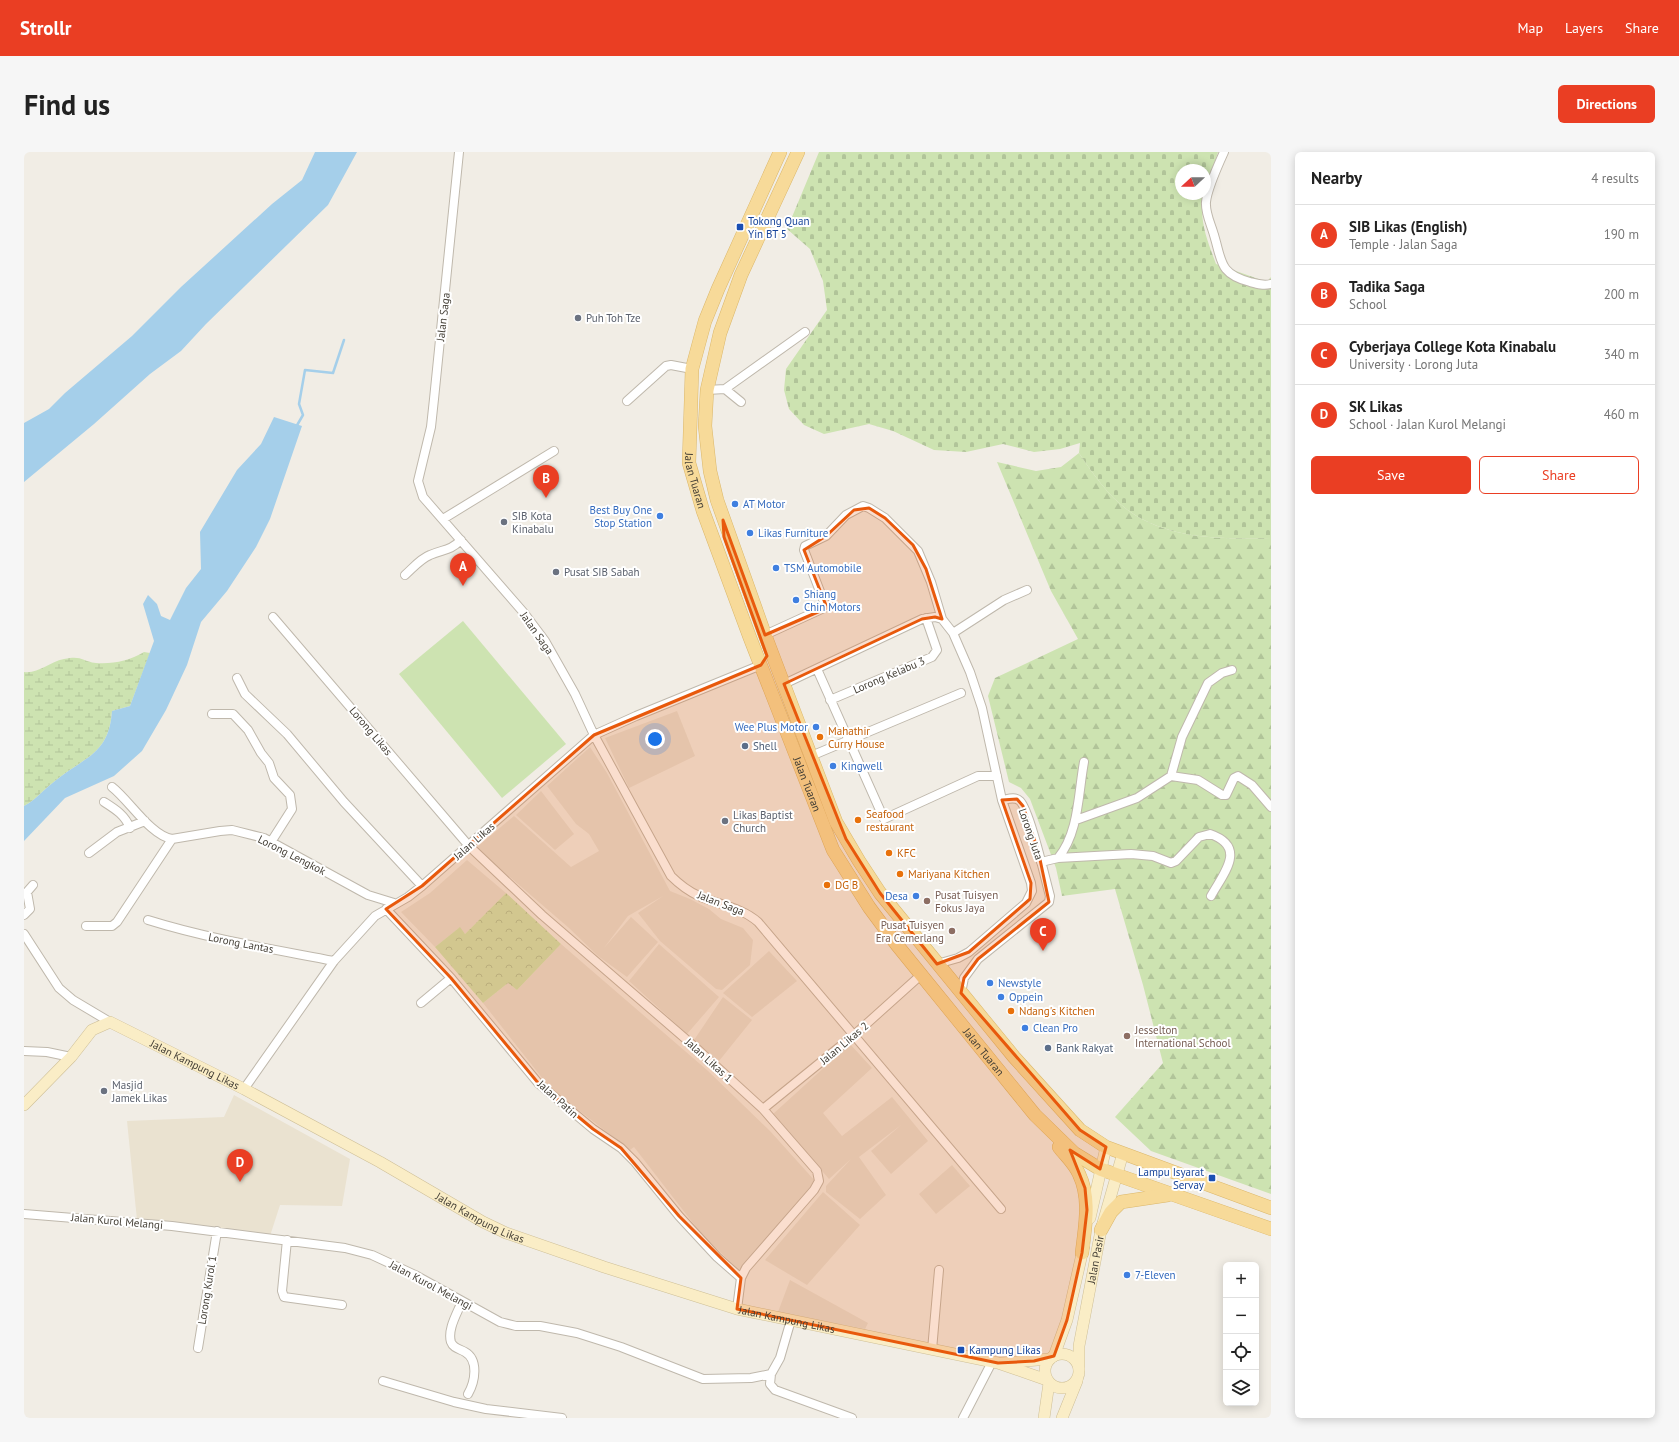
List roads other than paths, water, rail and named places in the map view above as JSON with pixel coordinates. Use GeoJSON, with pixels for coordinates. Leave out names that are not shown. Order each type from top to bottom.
{"type":"FeatureCollection","features":[{"type":"Feature","properties":{"kind":"main road","name":"Jalan Tuaran"},"geometry":{"type":"LineString","coordinates":[[780,152],[705,321],[692,369],[689,463],[703,511],[833,850],[897,945],[1040,1121],[1074,1153],[1100,1169],[1170,1195],[1271,1229]]}},
{"type":"Feature","properties":{"kind":"main road","name":"Jalan Tuaran"},"geometry":{"type":"LineString","coordinates":[[798,152],[741,275],[720,332],[707,390],[705,426],[708,459],[716,500],[765,635],[836,822],[880,893],[960,993],[1014,1057],[1080,1130],[1106,1147],[1271,1208]]}},
{"type":"Feature","properties":{"kind":"main road"},"geometry":{"type":"LineString","coordinates":[[752,218],[766,223]]}},
{"type":"Feature","properties":{"kind":"main road"},"geometry":{"type":"LineString","coordinates":[[724,520],[724,538],[767,656],[761,665]]}},
{"type":"Feature","properties":{"kind":"main road"},"geometry":{"type":"LineString","coordinates":[[24,1105],[71,1057],[92,1030],[110,1022]]}},
{"type":"Feature","properties":{"kind":"main road","name":"Jalan Kampung Likas"},"geometry":{"type":"LineString","coordinates":[[110,1022],[244,1089],[380,1162],[483,1222],[506,1233],[604,1267],[737,1309],[995,1362],[1048,1382]]}},
{"type":"Feature","properties":{"kind":"main road"},"geometry":{"type":"LineString","coordinates":[[1040,1121],[1079,1172],[1085,1188],[1087,1210],[1082,1253]]}},
{"type":"Feature","properties":{"kind":"main road","name":"Jalan Pasir"},"geometry":{"type":"LineString","coordinates":[[1052,1358],[1067,1320],[1106,1147]]}},
{"type":"Feature","properties":{"kind":"main road","name":"Jalan Pasir"},"geometry":{"type":"LineString","coordinates":[[1079,1369],[1079,1346],[1101,1230],[1123,1153]]}},
{"type":"Feature","properties":{"kind":"main road"},"geometry":{"type":"LineString","coordinates":[[1101,1230],[1111,1212],[1121,1202],[1170,1195]]}},
{"type":"Feature","properties":{"kind":"main road"},"geometry":{"type":"LineString","coordinates":[[1044,1418],[1048,1382],[1045,1369],[1052,1358],[1059,1354],[1070,1356],[1075,1359],[1079,1369],[1077,1381],[1062,1418]]}},
{"type":"Feature","properties":{"kind":"main road","name":"Jalan Kampung Likas"},"geometry":{"type":"LineString","coordinates":[[995,1362],[1052,1358]]}},
{"type":"Feature","properties":{"kind":"main road"},"geometry":{"type":"LineString","coordinates":[[1048,1382],[1060,1389],[1067,1388],[1077,1381]]}},
{"type":"Feature","properties":{"kind":"street","name":"Jalan Saga"},"geometry":{"type":"LineString","coordinates":[[459,152],[431,427],[418,481],[423,497],[462,540],[535,626],[575,694],[594,735],[671,876],[680,885],[697,895],[748,913],[758,922],[1001,1209]]}},
{"type":"Feature","properties":{"kind":"street"},"geometry":{"type":"LineString","coordinates":[[1224,152],[1206,201],[1207,213],[1220,259],[1225,270],[1230,275],[1240,280],[1264,285],[1271,284]]}},
{"type":"Feature","properties":{"kind":"street"},"geometry":{"type":"LineString","coordinates":[[707,390],[725,389],[805,332]]}},
{"type":"Feature","properties":{"kind":"street"},"geometry":{"type":"LineString","coordinates":[[627,401],[666,366],[671,365],[692,369]]}},
{"type":"Feature","properties":{"kind":"street"},"geometry":{"type":"LineString","coordinates":[[725,389],[741,402]]}},
{"type":"Feature","properties":{"kind":"street"},"geometry":{"type":"LineString","coordinates":[[443,519],[554,451]]}},
{"type":"Feature","properties":{"kind":"street"},"geometry":{"type":"LineString","coordinates":[[765,635],[826,607],[804,550],[806,546],[826,536],[846,515],[863,506],[885,518],[918,551],[942,619],[953,633],[978,693],[1002,800]]}},
{"type":"Feature","properties":{"kind":"street"},"geometry":{"type":"LineString","coordinates":[[405,575],[421,560],[431,555],[451,549],[462,540]]}},
{"type":"Feature","properties":{"kind":"street"},"geometry":{"type":"LineString","coordinates":[[953,633],[1004,600],[1027,590]]}},
{"type":"Feature","properties":{"kind":"street","name":"Lorong Likas"},"geometry":{"type":"LineString","coordinates":[[274,617],[469,846]]}},
{"type":"Feature","properties":{"kind":"street"},"geometry":{"type":"LineString","coordinates":[[784,684],[926,618],[935,617],[942,619]]}},
{"type":"Feature","properties":{"kind":"street","name":"Lorong Kelabu 3"},"geometry":{"type":"LineString","coordinates":[[830,700],[932,657],[937,650],[926,618]]}},
{"type":"Feature","properties":{"kind":"street","name":"Jalan Likas"},"geometry":{"type":"LineString","coordinates":[[244,1089],[334,961],[374,916],[394,903],[408,897],[422,886],[594,735],[636,716],[720,684],[761,665]]}},
{"type":"Feature","properties":{"kind":"street"},"geometry":{"type":"LineString","coordinates":[[817,669],[884,819],[978,776],[997,776]]}},
{"type":"Feature","properties":{"kind":"street"},"geometry":{"type":"LineString","coordinates":[[1172,776],[1182,737],[1208,684],[1222,673],[1232,670]]}},
{"type":"Feature","properties":{"kind":"street"},"geometry":{"type":"LineString","coordinates":[[237,678],[245,694],[287,734],[344,802],[422,886]]}},
{"type":"Feature","properties":{"kind":"street"},"geometry":{"type":"LineString","coordinates":[[811,756],[961,693]]}},
{"type":"Feature","properties":{"kind":"street"},"geometry":{"type":"LineString","coordinates":[[212,714],[233,714],[241,721],[269,763],[274,778],[290,795],[292,809],[271,842]]}},
{"type":"Feature","properties":{"kind":"street"},"geometry":{"type":"LineString","coordinates":[[1058,858],[1069,843],[1076,820],[1084,762]]}},
{"type":"Feature","properties":{"kind":"street"},"geometry":{"type":"LineString","coordinates":[[1076,820],[1137,798],[1172,776],[1198,780],[1222,795],[1226,795],[1234,778],[1238,776],[1252,785],[1271,807]]}},
{"type":"Feature","properties":{"kind":"street"},"geometry":{"type":"LineString","coordinates":[[86,926],[112,926],[117,922],[172,839],[159,832],[145,821],[119,792],[112,787]]}},
{"type":"Feature","properties":{"kind":"street","name":"Lorong Juta"},"geometry":{"type":"LineString","coordinates":[[937,964],[958,958],[969,952],[1030,899],[1032,891],[1031,883],[1002,800],[1011,798],[1020,801],[1032,832],[1041,862],[1050,896],[1049,902],[978,959],[964,978],[960,993]]}},
{"type":"Feature","properties":{"kind":"street"},"geometry":{"type":"LineString","coordinates":[[104,802],[115,808],[127,820],[130,828]]}},
{"type":"Feature","properties":{"kind":"street"},"geometry":{"type":"LineString","coordinates":[[90,853],[117,832],[145,821]]}},
{"type":"Feature","properties":{"kind":"street","name":"Lorong Lengkok"},"geometry":{"type":"LineString","coordinates":[[172,839],[232,830],[264,838],[368,895],[394,903]]}},
{"type":"Feature","properties":{"kind":"street"},"geometry":{"type":"LineString","coordinates":[[1041,862],[1058,858],[1131,854],[1153,856],[1171,863],[1176,861],[1199,837],[1210,834],[1222,840],[1229,848],[1231,860],[1211,896]]}},
{"type":"Feature","properties":{"kind":"street","name":"Jalan Likas 1"},"geometry":{"type":"LineString","coordinates":[[469,846],[542,915],[695,1047],[763,1109],[817,1171],[819,1181],[806,1199],[753,1258],[741,1278],[737,1309]]}},
{"type":"Feature","properties":{"kind":"street"},"geometry":{"type":"LineString","coordinates":[[24,915],[30,909],[27,892],[33,885]]}},
{"type":"Feature","properties":{"kind":"street","name":"Jalan Patin"},"geometry":{"type":"LineString","coordinates":[[386,909],[451,978],[540,1084],[593,1129],[621,1148],[635,1162],[684,1221],[725,1264],[741,1278]]}},
{"type":"Feature","properties":{"kind":"street","name":"Lorong Lantas"},"geometry":{"type":"LineString","coordinates":[[148,920],[210,938],[334,961]]}},
{"type":"Feature","properties":{"kind":"street"},"geometry":{"type":"LineString","coordinates":[[24,934],[59,988],[73,1000],[110,1022]]}},
{"type":"Feature","properties":{"kind":"street","name":"Jalan Likas 2"},"geometry":{"type":"LineString","coordinates":[[763,1109],[853,1036],[922,974]]}},
{"type":"Feature","properties":{"kind":"street"},"geometry":{"type":"LineString","coordinates":[[421,1003],[451,978]]}},
{"type":"Feature","properties":{"kind":"street"},"geometry":{"type":"LineString","coordinates":[[24,1051],[47,1052],[71,1057]]}},
{"type":"Feature","properties":{"kind":"street","name":"Jalan Kurol Melangi"},"geometry":{"type":"LineString","coordinates":[[24,1214],[216,1231],[345,1248],[372,1255],[415,1275],[500,1322],[516,1326],[540,1326],[577,1333],[621,1347],[703,1379],[751,1378],[771,1374]]}},
{"type":"Feature","properties":{"kind":"street","name":"Lorong Kurol 1"},"geometry":{"type":"LineString","coordinates":[[198,1348],[216,1231]]}},
{"type":"Feature","properties":{"kind":"street"},"geometry":{"type":"LineString","coordinates":[[287,1240],[282,1291],[284,1297],[342,1306]]}},
{"type":"Feature","properties":{"kind":"street"},"geometry":{"type":"LineString","coordinates":[[932,1350],[939,1270]]}},
{"type":"Feature","properties":{"kind":"street"},"geometry":{"type":"LineString","coordinates":[[462,1301],[450,1330],[451,1342],[456,1348],[471,1356],[474,1364],[473,1384],[468,1394]]}},
{"type":"Feature","properties":{"kind":"street"},"geometry":{"type":"LineString","coordinates":[[791,1320],[780,1358],[771,1374],[770,1384],[775,1390],[852,1418]]}},
{"type":"Feature","properties":{"kind":"street"},"geometry":{"type":"LineString","coordinates":[[963,1418],[995,1362]]}},
{"type":"Feature","properties":{"kind":"street"},"geometry":{"type":"LineString","coordinates":[[383,1381],[454,1402],[486,1409],[562,1418]]}},
{"type":"Feature","properties":{"kind":"water"},"geometry":{"type":"Polygon","coordinates":[[[315,152],[357,152],[328,205],[206,324],[181,351],[150,374],[94,424],[24,482],[24,423],[49,409],[65,393],[132,336],[181,287],[272,204],[302,180],[315,152]]]}},
{"type":"Feature","properties":{"kind":"water"},"geometry":{"type":"Polygon","coordinates":[[[274,417],[302,426],[270,519],[256,547],[227,591],[201,622],[187,665],[166,710],[142,751],[114,776],[65,798],[24,841],[24,806],[51,784],[93,754],[106,737],[110,726],[112,711],[130,706],[154,641],[143,604],[148,595],[157,604],[161,616],[170,620],[186,588],[201,569],[200,532],[237,470],[261,444],[274,417]]]}},
{"type":"Feature","properties":{"kind":"waterway"},"geometry":{"type":"LineString","coordinates":[[296,427],[303,415],[299,404],[305,370],[333,373],[344,340]]}},
{"type":"Feature","properties":{"kind":"place","name":"Tokong Quan Yin BT 5"},"geometry":{"type":"Point","coordinates":[740,227]}},
{"type":"Feature","properties":{"kind":"place","name":"Puh Toh Tze"},"geometry":{"type":"Point","coordinates":[578,318]}},
{"type":"Feature","properties":{"kind":"place","name":"Tadika Saga"},"geometry":{"type":"Point","coordinates":[546,498]}},
{"type":"Feature","properties":{"kind":"place","name":"AT Motor"},"geometry":{"type":"Point","coordinates":[735,504]}},
{"type":"Feature","properties":{"kind":"place","name":"Best Buy One Stop Station"},"geometry":{"type":"Point","coordinates":[660,516]}},
{"type":"Feature","properties":{"kind":"place","name":"SIB Kota Kinabalu"},"geometry":{"type":"Point","coordinates":[504,522]}},
{"type":"Feature","properties":{"kind":"place","name":"Likas Furniture"},"geometry":{"type":"Point","coordinates":[750,533]}},
{"type":"Feature","properties":{"kind":"place","name":"TSM Automobile"},"geometry":{"type":"Point","coordinates":[776,568]}},
{"type":"Feature","properties":{"kind":"place","name":"Pusat SIB Sabah"},"geometry":{"type":"Point","coordinates":[556,572]}},
{"type":"Feature","properties":{"kind":"place","name":"SIB Likas (English)"},"geometry":{"type":"Point","coordinates":[463,586]}},
{"type":"Feature","properties":{"kind":"place","name":"Shiang Chin Motors"},"geometry":{"type":"Point","coordinates":[796,600]}},
{"type":"Feature","properties":{"kind":"place","name":"Wee Plus Motor"},"geometry":{"type":"Point","coordinates":[816,727]}},
{"type":"Feature","properties":{"kind":"place","name":"Mahathir Curry House"},"geometry":{"type":"Point","coordinates":[820,737]}},
{"type":"Feature","properties":{"kind":"place","name":"Shell"},"geometry":{"type":"Point","coordinates":[745,746]}},
{"type":"Feature","properties":{"kind":"place","name":"Kingwell"},"geometry":{"type":"Point","coordinates":[833,766]}},
{"type":"Feature","properties":{"kind":"place","name":"Seafood restaurant"},"geometry":{"type":"Point","coordinates":[858,820]}},
{"type":"Feature","properties":{"kind":"place","name":"Likas Baptist Church"},"geometry":{"type":"Point","coordinates":[725,821]}},
{"type":"Feature","properties":{"kind":"place","name":"KFC"},"geometry":{"type":"Point","coordinates":[889,853]}},
{"type":"Feature","properties":{"kind":"place","name":"Mariyana Kitchen"},"geometry":{"type":"Point","coordinates":[900,874]}},
{"type":"Feature","properties":{"kind":"place","name":"DG B"},"geometry":{"type":"Point","coordinates":[827,885]}},
{"type":"Feature","properties":{"kind":"place","name":"Desa"},"geometry":{"type":"Point","coordinates":[916,896]}},
{"type":"Feature","properties":{"kind":"place","name":"Pusat Tuisyen Fokus Jaya"},"geometry":{"type":"Point","coordinates":[927,901]}},
{"type":"Feature","properties":{"kind":"place","name":"Pusat Tuisyen Era Cemerlang"},"geometry":{"type":"Point","coordinates":[952,931]}},
{"type":"Feature","properties":{"kind":"place","name":"Cyberjaya College Kota Kinabalu"},"geometry":{"type":"Point","coordinates":[1043,951]}},
{"type":"Feature","properties":{"kind":"place","name":"Newstyle"},"geometry":{"type":"Point","coordinates":[990,983]}},
{"type":"Feature","properties":{"kind":"place","name":"Oppein"},"geometry":{"type":"Point","coordinates":[1001,997]}},
{"type":"Feature","properties":{"kind":"place","name":"Ndang's Kitchen"},"geometry":{"type":"Point","coordinates":[1011,1011]}},
{"type":"Feature","properties":{"kind":"place","name":"Clean Pro"},"geometry":{"type":"Point","coordinates":[1025,1028]}},
{"type":"Feature","properties":{"kind":"place","name":"Jesselton International School"},"geometry":{"type":"Point","coordinates":[1127,1036]}},
{"type":"Feature","properties":{"kind":"place","name":"Bank Rakyat"},"geometry":{"type":"Point","coordinates":[1048,1048]}},
{"type":"Feature","properties":{"kind":"place","name":"Masjid Jamek Likas"},"geometry":{"type":"Point","coordinates":[104,1091]}},
{"type":"Feature","properties":{"kind":"place","name":"Lampu Isyarat Servay"},"geometry":{"type":"Point","coordinates":[1212,1178]}},
{"type":"Feature","properties":{"kind":"place","name":"SK Likas"},"geometry":{"type":"Point","coordinates":[240,1182]}},
{"type":"Feature","properties":{"kind":"place","name":"7-Eleven"},"geometry":{"type":"Point","coordinates":[1127,1275]}},
{"type":"Feature","properties":{"kind":"place","name":"Kampung Likas"},"geometry":{"type":"Point","coordinates":[961,1350]}}]}
